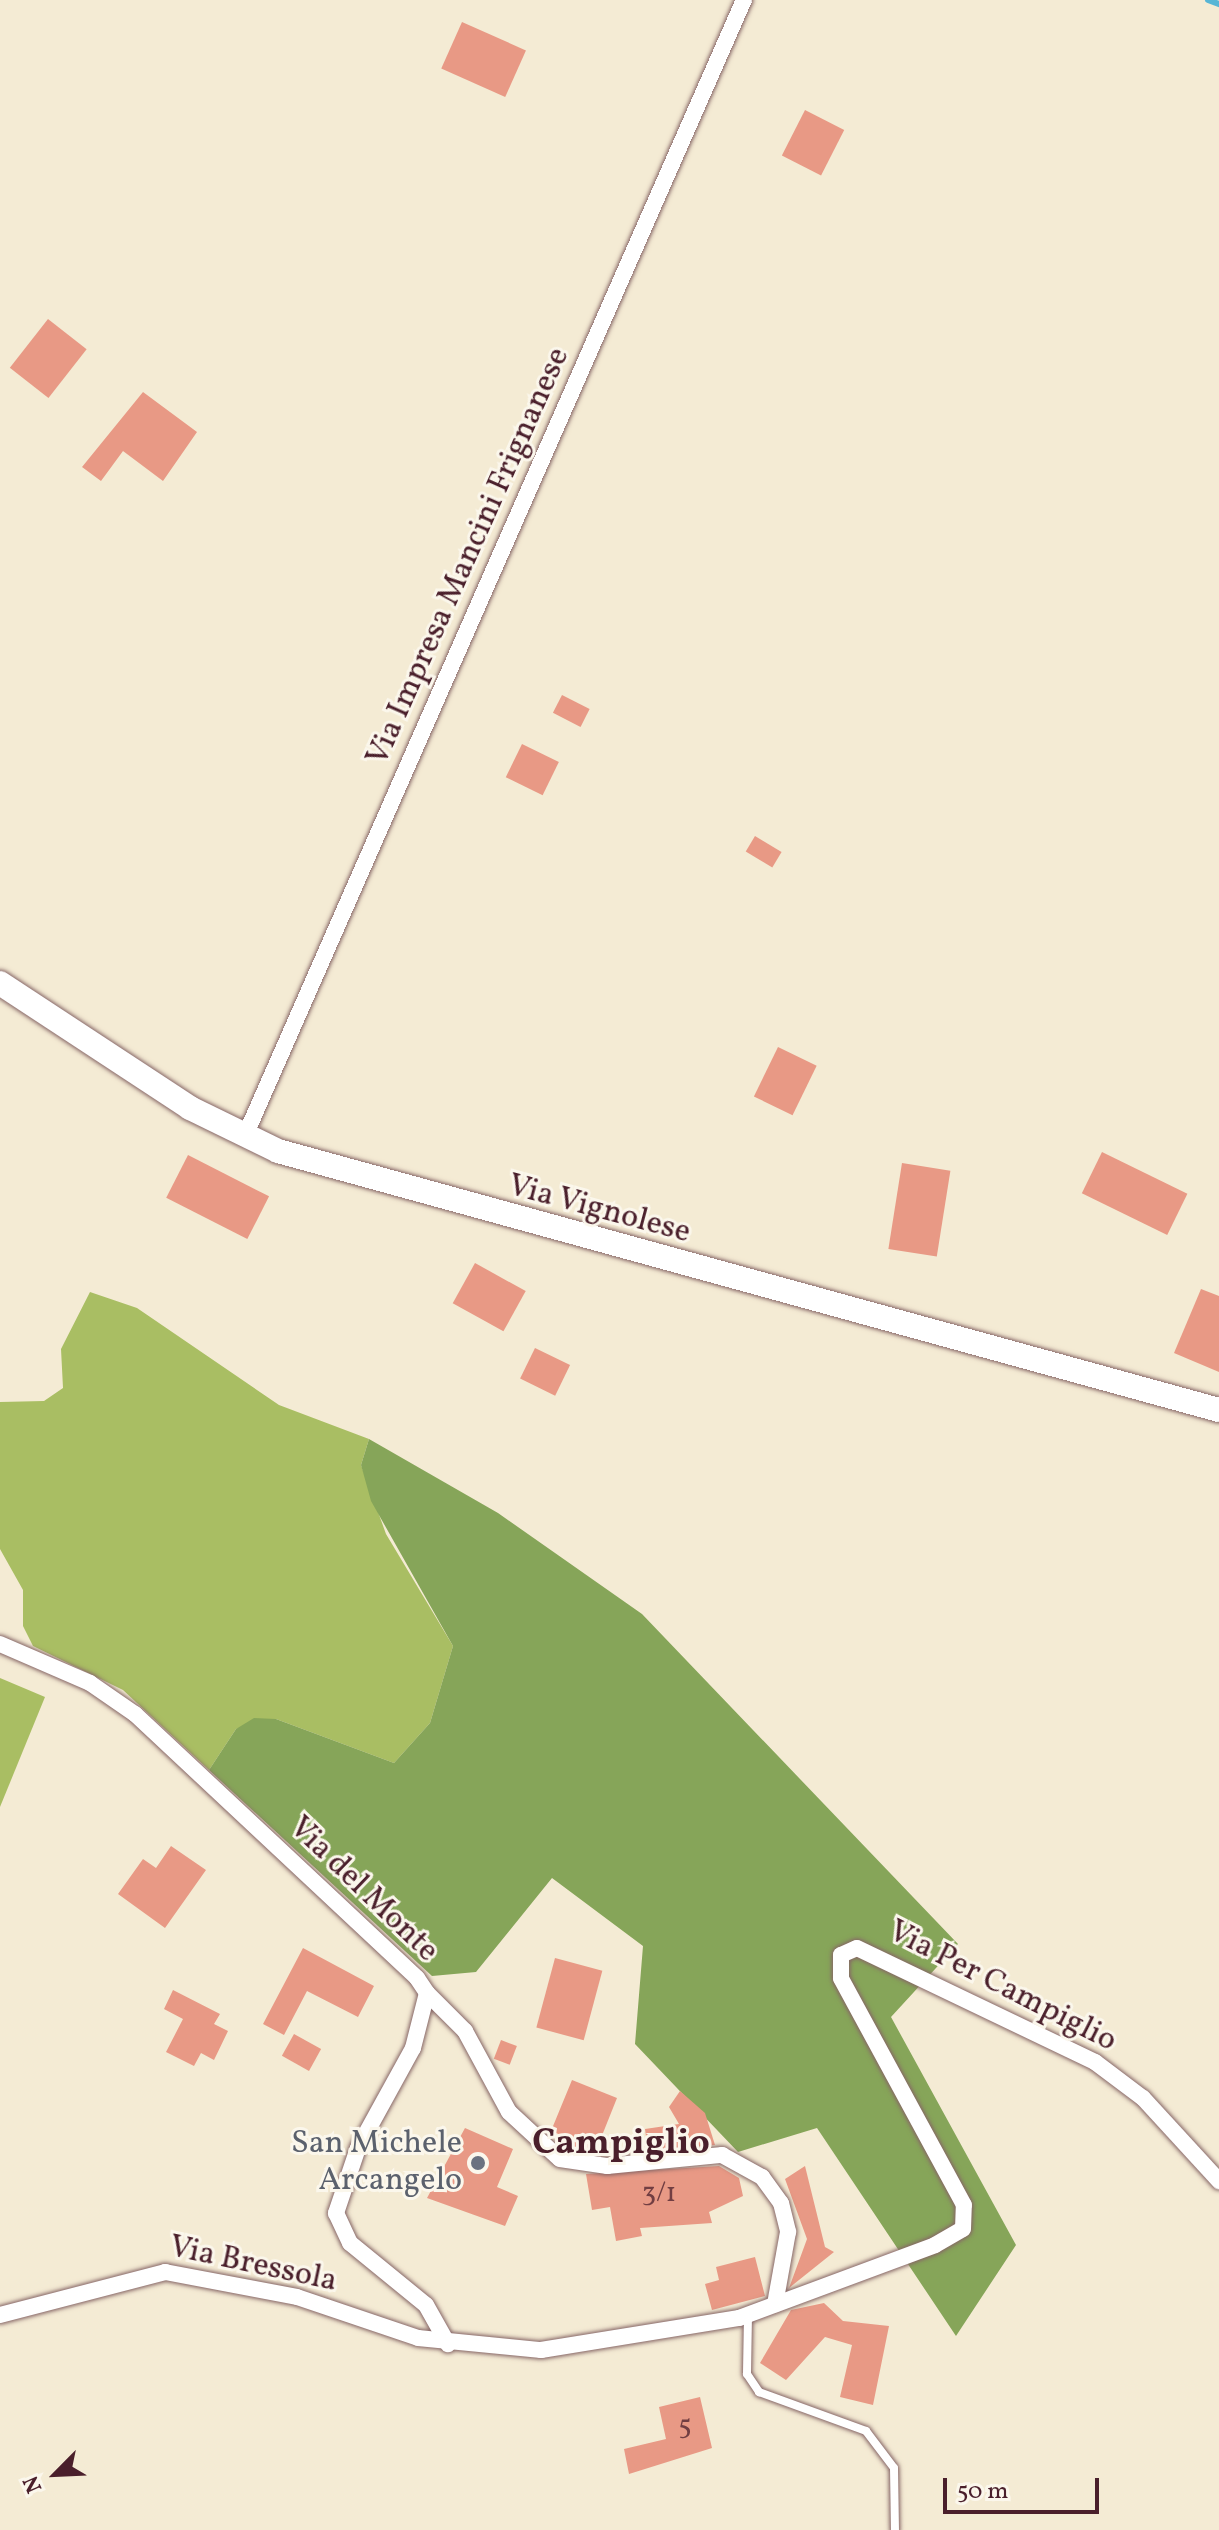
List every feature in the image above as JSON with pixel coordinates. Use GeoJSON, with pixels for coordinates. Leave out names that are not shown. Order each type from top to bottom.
{"type":"FeatureCollection","features":[{"type":"Feature","properties":{"kind":"main road","name":"Via Vignolese"},"geometry":{"type":"LineString","coordinates":[[0,983],[190,1108],[245,1136],[356,1178],[1219,1410]]}},
{"type":"Feature","properties":{"kind":"street","name":"Via Impresa Mancini Frignanese"},"geometry":{"type":"LineString","coordinates":[[245,1136],[744,0]]}},
{"type":"Feature","properties":{"kind":"street","name":"Via del Monte"},"geometry":{"type":"LineString","coordinates":[[0,1644],[90,1683],[135,1714],[396,1954],[427,1993],[413,2048],[358,2148],[336,2213],[350,2243],[426,2305],[448,2344]]}},
{"type":"Feature","properties":{"kind":"street","name":"Via Per Campiglio"},"geometry":{"type":"LineString","coordinates":[[448,2344],[541,2350],[748,2315],[955,2237],[966,2219],[841,1978],[847,1949],[890,1957],[1095,2062],[1143,2098],[1219,2181]]}},
{"type":"Feature","properties":{"kind":"street"},"geometry":{"type":"LineString","coordinates":[[427,1993],[465,2031],[509,2112],[560,2159],[607,2166],[722,2155],[762,2177],[781,2203],[788,2232],[775,2304]]}},
{"type":"Feature","properties":{"kind":"street","name":"Via Bressola"},"geometry":{"type":"LineString","coordinates":[[0,2315],[165,2272],[297,2297],[448,2344]]}},
{"type":"Feature","properties":{"kind":"lane"},"geometry":{"type":"LineString","coordinates":[[748,2315],[747,2374],[759,2392],[866,2431],[894,2468],[895,2530]]}},
{"type":"Feature","properties":{"kind":"green space"},"geometry":{"type":"Polygon","coordinates":[[[90,1292],[137,1308],[279,1405],[369,1439],[361,1465],[386,1534],[453,1646],[430,1723],[394,1763],[276,1719],[236,1729],[209,1770],[123,1690],[33,1646],[23,1626],[23,1590],[0,1549],[0,1402],[44,1401],[63,1388],[61,1349],[90,1292]]]}},
{"type":"Feature","properties":{"kind":"green space"},"geometry":{"type":"Polygon","coordinates":[[[369,1439],[498,1513],[642,1614],[958,1944],[891,2017],[1016,2245],[956,2336],[817,2128],[738,2152],[635,2044],[643,1946],[552,1878],[476,1972],[432,1976],[209,1770],[236,1729],[254,1718],[276,1719],[394,1763],[430,1723],[453,1646],[371,1501],[361,1465],[369,1439]]]}},
{"type":"Feature","properties":{"kind":"green space"},"geometry":{"type":"Polygon","coordinates":[[[0,1678],[45,1697],[0,1807],[0,1678]]]}},
{"type":"Feature","properties":{"kind":"building"},"geometry":{"type":"Polygon","coordinates":[[[462,22],[526,50],[505,97],[441,69],[462,22]]]}},
{"type":"Feature","properties":{"kind":"building"},"geometry":{"type":"Polygon","coordinates":[[[805,110],[844,130],[821,175],[782,155],[805,110]]]}},
{"type":"Feature","properties":{"kind":"building"},"geometry":{"type":"Polygon","coordinates":[[[48,319],[87,349],[48,398],[10,368],[48,319]]]}},
{"type":"Feature","properties":{"kind":"building"},"geometry":{"type":"Polygon","coordinates":[[[143,392],[197,432],[163,481],[123,451],[101,481],[82,467],[143,392]]]}},
{"type":"Feature","properties":{"kind":"building"},"geometry":{"type":"Polygon","coordinates":[[[562,695],[590,709],[581,727],[553,713],[562,695]]]}},
{"type":"Feature","properties":{"kind":"building"},"geometry":{"type":"Polygon","coordinates":[[[522,744],[559,762],[543,795],[506,777],[522,744]]]}},
{"type":"Feature","properties":{"kind":"building"},"geometry":{"type":"Polygon","coordinates":[[[755,836],[782,852],[772,867],[746,851],[755,836]]]}},
{"type":"Feature","properties":{"kind":"building"},"geometry":{"type":"Polygon","coordinates":[[[778,1047],[817,1066],[793,1115],[754,1096],[778,1047]]]}},
{"type":"Feature","properties":{"kind":"building"},"geometry":{"type":"Polygon","coordinates":[[[1102,1152],[1187,1194],[1167,1235],[1082,1193],[1102,1152]]]}},
{"type":"Feature","properties":{"kind":"building"},"geometry":{"type":"Polygon","coordinates":[[[188,1155],[269,1196],[247,1239],[166,1198],[188,1155]]]}},
{"type":"Feature","properties":{"kind":"building"},"geometry":{"type":"Polygon","coordinates":[[[902,1163],[950,1171],[937,1257],[888,1249],[902,1163]]]}},
{"type":"Feature","properties":{"kind":"building"},"geometry":{"type":"Polygon","coordinates":[[[475,1263],[526,1291],[503,1331],[453,1303],[475,1263]]]}},
{"type":"Feature","properties":{"kind":"building"},"geometry":{"type":"Polygon","coordinates":[[[1201,1289],[1219,1296],[1219,1372],[1174,1353],[1201,1289]]]}},
{"type":"Feature","properties":{"kind":"building"},"geometry":{"type":"Polygon","coordinates":[[[535,1348],[570,1365],[555,1396],[520,1379],[535,1348]]]}},
{"type":"Feature","properties":{"kind":"building"},"geometry":{"type":"Polygon","coordinates":[[[171,1846],[206,1870],[165,1928],[118,1894],[143,1859],[156,1868],[171,1846]]]}},
{"type":"Feature","properties":{"kind":"building"},"geometry":{"type":"Polygon","coordinates":[[[303,1948],[374,1986],[358,2017],[307,1991],[284,2035],[263,2024],[303,1948]]]}},
{"type":"Feature","properties":{"kind":"building"},"geometry":{"type":"Polygon","coordinates":[[[555,1958],[602,1971],[584,2040],[536,2028],[555,1958]]]}},
{"type":"Feature","properties":{"kind":"building"},"geometry":{"type":"Polygon","coordinates":[[[173,1990],[220,2014],[214,2024],[228,2031],[214,2060],[201,2053],[194,2066],[166,2052],[183,2019],[164,2009],[173,1990]]]}},
{"type":"Feature","properties":{"kind":"building"},"geometry":{"type":"Polygon","coordinates":[[[294,2034],[321,2049],[309,2071],[282,2056],[294,2034]]]}},
{"type":"Feature","properties":{"kind":"building"},"geometry":{"type":"Polygon","coordinates":[[[501,2040],[517,2046],[510,2065],[494,2059],[501,2040]]]}},
{"type":"Feature","properties":{"kind":"building"},"geometry":{"type":"Polygon","coordinates":[[[572,2080],[617,2098],[595,2153],[566,2149],[571,2139],[551,2131],[572,2080]]]}},
{"type":"Feature","properties":{"kind":"building"},"geometry":{"type":"Polygon","coordinates":[[[680,2091],[705,2113],[715,2145],[648,2151],[645,2129],[679,2124],[669,2107],[680,2091]]]}},
{"type":"Feature","properties":{"kind":"building"},"geometry":{"type":"Polygon","coordinates":[[[465,2128],[513,2149],[497,2187],[518,2196],[505,2226],[427,2198],[465,2128]]]}},
{"type":"Feature","properties":{"kind":"building"},"geometry":{"type":"Polygon","coordinates":[[[719,2166],[739,2178],[743,2196],[709,2212],[712,2223],[640,2228],[642,2236],[616,2241],[610,2207],[592,2210],[586,2174],[719,2166]]]}},
{"type":"Feature","properties":{"kind":"building"},"geometry":{"type":"Polygon","coordinates":[[[805,2166],[825,2247],[834,2252],[789,2288],[807,2239],[785,2179],[805,2166]]]}},
{"type":"Feature","properties":{"kind":"building"},"geometry":{"type":"Polygon","coordinates":[[[755,2257],[765,2296],[712,2310],[705,2284],[719,2280],[716,2267],[755,2257]]]}},
{"type":"Feature","properties":{"kind":"building"},"geometry":{"type":"Polygon","coordinates":[[[824,2303],[843,2321],[889,2326],[873,2405],[840,2397],[852,2345],[825,2337],[786,2380],[760,2363],[791,2310],[824,2303]]]}},
{"type":"Feature","properties":{"kind":"building"},"geometry":{"type":"Polygon","coordinates":[[[700,2397],[712,2448],[629,2474],[624,2449],[666,2439],[659,2407],[700,2397]]]}},
{"type":"Feature","properties":{"kind":"waterway"},"geometry":{"type":"LineString","coordinates":[[1208,0],[1219,4]]}},
{"type":"Feature","properties":{"kind":"place","name":"San Michele Arcangelo"},"geometry":{"type":"Point","coordinates":[478,2163]}},
{"type":"Feature","properties":{"kind":"district","name":"Campiglio"},"geometry":{"type":"Point","coordinates":[621,2145]}}]}
